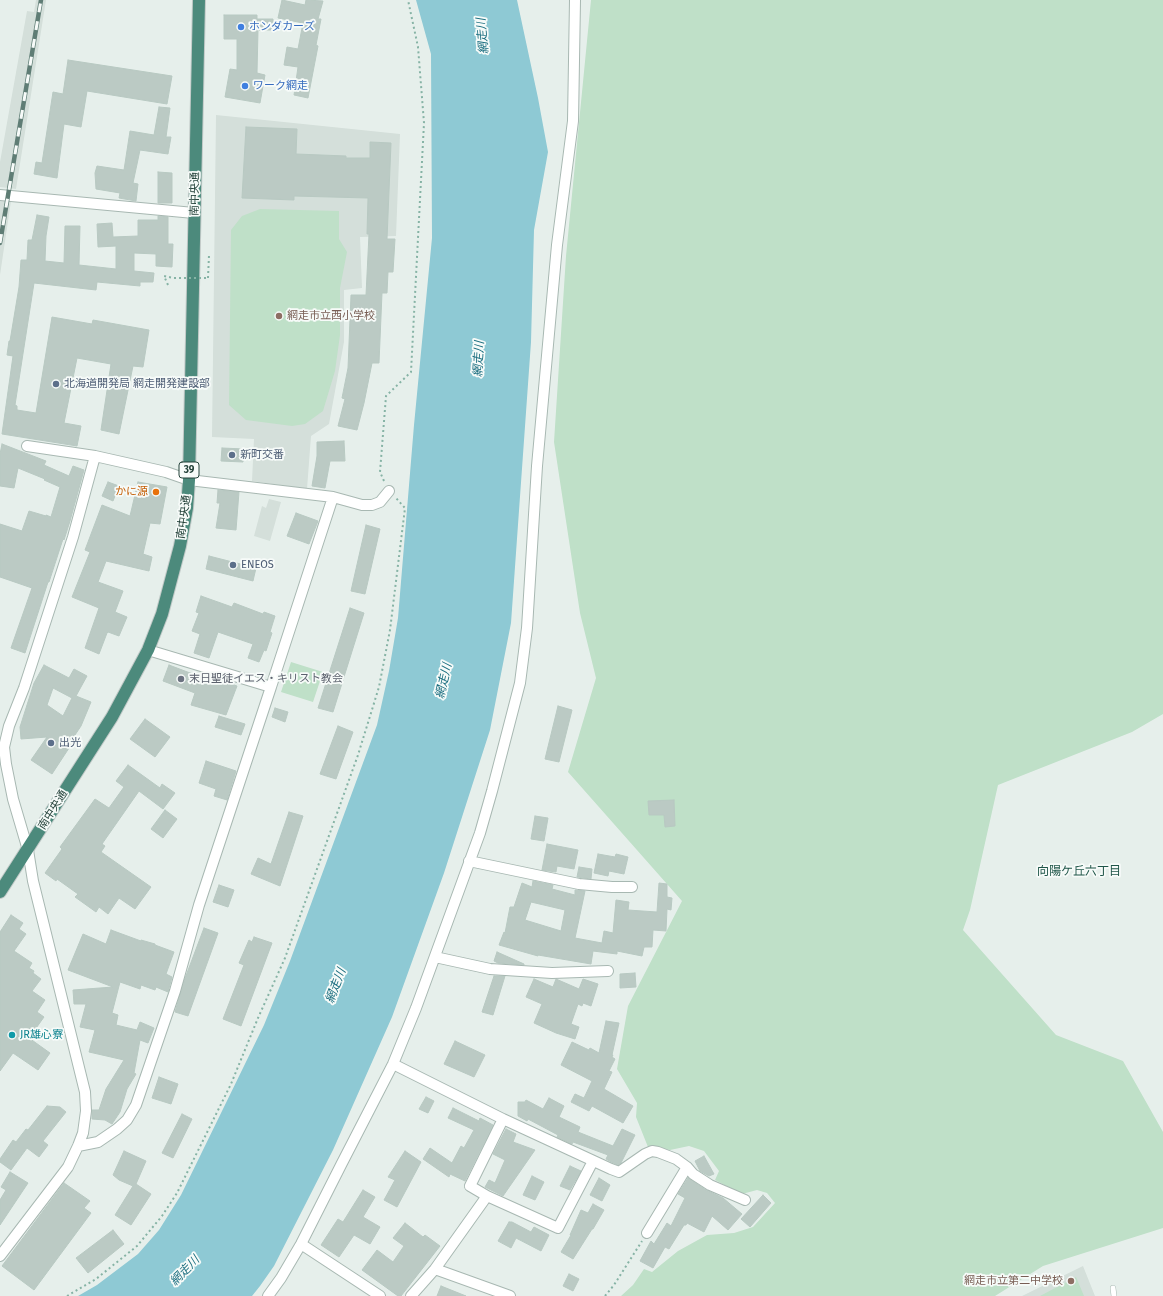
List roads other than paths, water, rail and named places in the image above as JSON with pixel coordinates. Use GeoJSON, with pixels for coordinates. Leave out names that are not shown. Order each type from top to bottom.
{"type":"FeatureCollection","features":[{"type":"Feature","properties":{"kind":"highway","name":"南中央通"},"geometry":{"type":"LineString","coordinates":[[0,892],[112,717],[148,650],[162,614],[180,546],[187,508],[189,480],[199,0]]}},
{"type":"Feature","properties":{"kind":"street"},"geometry":{"type":"LineString","coordinates":[[268,1296],[281,1278],[301,1244],[393,1064],[416,1008],[469,862],[492,792],[520,682],[527,628],[537,466],[557,245],[573,121],[576,0]]}},
{"type":"Feature","properties":{"kind":"street"},"geometry":{"type":"LineString","coordinates":[[0,195],[194,213]]}},
{"type":"Feature","properties":{"kind":"street"},"geometry":{"type":"LineString","coordinates":[[28,446],[95,456],[166,472],[189,480],[333,497],[362,506],[380,502],[389,491]]}},
{"type":"Feature","properties":{"kind":"street"},"geometry":{"type":"LineString","coordinates":[[0,1256],[68,1168],[83,1133],[86,1111],[85,1092],[32,881],[28,850],[13,799],[4,747],[9,726],[24,688],[73,537],[95,456]]}},
{"type":"Feature","properties":{"kind":"street"},"geometry":{"type":"LineString","coordinates":[[78,1146],[98,1142],[117,1129],[127,1120],[136,1105],[175,991],[199,905],[333,497]]}},
{"type":"Feature","properties":{"kind":"street"},"geometry":{"type":"LineString","coordinates":[[148,650],[271,686]]}},
{"type":"Feature","properties":{"kind":"street"},"geometry":{"type":"LineString","coordinates":[[469,862],[579,884],[632,887]]}},
{"type":"Feature","properties":{"kind":"street"},"geometry":{"type":"LineString","coordinates":[[435,957],[490,969],[552,973],[608,972]]}},
{"type":"Feature","properties":{"kind":"street"},"geometry":{"type":"LineString","coordinates":[[393,1064],[502,1119],[619,1172],[645,1154],[658,1152],[671,1157],[687,1167],[692,1174],[710,1185],[745,1200]]}},
{"type":"Feature","properties":{"kind":"street"},"geometry":{"type":"LineString","coordinates":[[502,1119],[470,1186],[487,1196],[558,1228],[593,1161]]}},
{"type":"Feature","properties":{"kind":"street"},"geometry":{"type":"LineString","coordinates":[[647,1233],[687,1167]]}},
{"type":"Feature","properties":{"kind":"street"},"geometry":{"type":"LineString","coordinates":[[411,1296],[435,1269],[487,1196]]}},
{"type":"Feature","properties":{"kind":"street"},"geometry":{"type":"LineString","coordinates":[[301,1244],[380,1296]]}},
{"type":"Feature","properties":{"kind":"street"},"geometry":{"type":"LineString","coordinates":[[435,1269],[510,1296]]}},
{"type":"Feature","properties":{"kind":"lane"},"geometry":{"type":"LineString","coordinates":[[1113,1288],[1114,1296]]}},
{"type":"Feature","properties":{"kind":"water","name":"網走川"},"geometry":{"type":"Polygon","coordinates":[[[416,0],[517,0],[548,152],[534,230],[531,342],[511,623],[490,730],[444,873],[392,1017],[333,1150],[274,1266],[260,1286],[252,1296],[78,1296],[97,1285],[138,1254],[159,1230],[181,1195],[264,1025],[290,961],[377,725],[389,671],[398,618],[414,425],[432,238],[431,54],[416,0]]]}},
{"type":"Feature","properties":{"kind":"railway"},"geometry":{"type":"LineString","coordinates":[[0,243],[41,0]]}},
{"type":"Feature","properties":{"kind":"place","name":"ホンダカーズ"},"geometry":{"type":"Point","coordinates":[241,27]}},
{"type":"Feature","properties":{"kind":"place","name":"ワーク網走"},"geometry":{"type":"Point","coordinates":[245,86]}},
{"type":"Feature","properties":{"kind":"place","name":"網走市立西小学校"},"geometry":{"type":"Point","coordinates":[279,316]}},
{"type":"Feature","properties":{"kind":"place","name":"北海道開発局 網走開発建設部"},"geometry":{"type":"Point","coordinates":[56,384]}},
{"type":"Feature","properties":{"kind":"place","name":"新町交番"},"geometry":{"type":"Point","coordinates":[232,455]}},
{"type":"Feature","properties":{"kind":"place","name":"かに源"},"geometry":{"type":"Point","coordinates":[156,492]}},
{"type":"Feature","properties":{"kind":"place","name":"ENEOS"},"geometry":{"type":"Point","coordinates":[233,565]}},
{"type":"Feature","properties":{"kind":"place","name":"末日聖徒イエス・キリスト教会"},"geometry":{"type":"Point","coordinates":[181,679]}},
{"type":"Feature","properties":{"kind":"place","name":"出光"},"geometry":{"type":"Point","coordinates":[51,743]}},
{"type":"Feature","properties":{"kind":"place","name":"JR雄心寮"},"geometry":{"type":"Point","coordinates":[12,1035]}},
{"type":"Feature","properties":{"kind":"place","name":"網走市立第二中学校"},"geometry":{"type":"Point","coordinates":[1071,1281]}},
{"type":"Feature","properties":{"kind":"district","name":"向陽ケ丘六丁目"},"geometry":{"type":"Point","coordinates":[1079,872]}}]}
